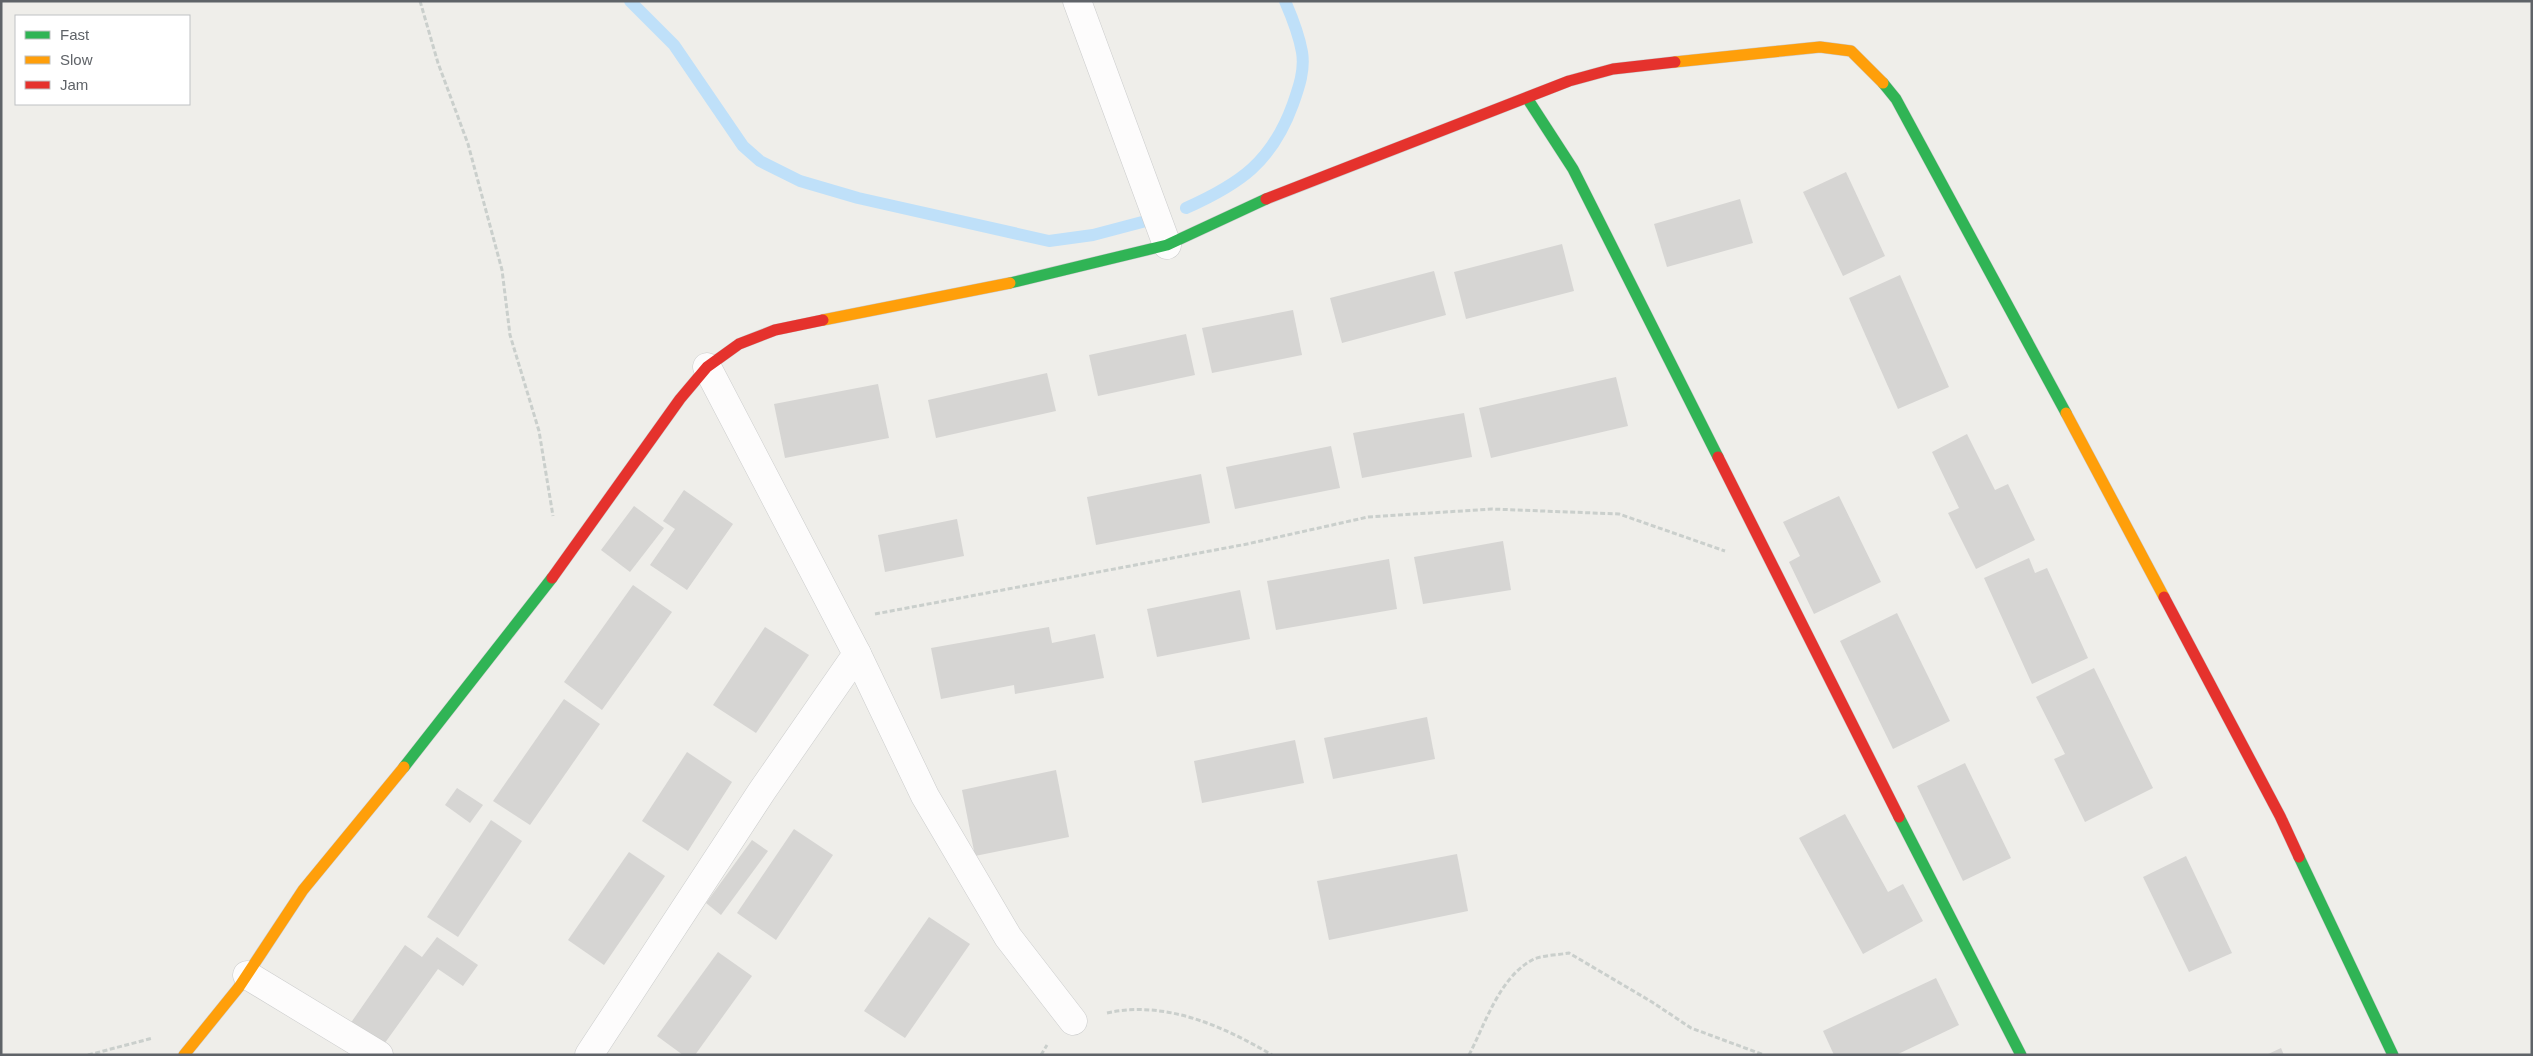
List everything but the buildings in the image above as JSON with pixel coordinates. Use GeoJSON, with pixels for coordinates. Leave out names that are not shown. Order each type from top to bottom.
{"type":"FeatureCollection","features":[{"type":"Feature","properties":{"kind":"street"},"geometry":{"type":"LineString","coordinates":[[1077,1],[1167,245]]}},
{"type":"Feature","properties":{"kind":"street"},"geometry":{"type":"LineString","coordinates":[[184,1055],[247,975],[304,890],[417,751],[575,548],[680,399],[707,367],[738,344],[775,330],[1043,277],[1167,245],[1281,192],[1569,81],[1613,69],[1820,47],[1851,51],[1872,70],[1896,99],[1979,248],[2280,816],[2393,1055]]}},
{"type":"Feature","properties":{"kind":"street"},"geometry":{"type":"LineString","coordinates":[[1527,98],[1573,168],[2022,1055]]}},
{"type":"Feature","properties":{"kind":"street"},"geometry":{"type":"LineString","coordinates":[[707,367],[857,654],[925,796],[1008,938],[1073,1021]]}},
{"type":"Feature","properties":{"kind":"street"},"geometry":{"type":"LineString","coordinates":[[589,1055],[762,791],[857,654]]}},
{"type":"Feature","properties":{"kind":"street"},"geometry":{"type":"LineString","coordinates":[[247,975],[379,1055]]}},
{"type":"Feature","properties":{"kind":"path"},"geometry":{"type":"LineString","coordinates":[[420,1],[438,63],[468,144],[502,270],[510,335],[539,431],[558,545],[575,548]]}},
{"type":"Feature","properties":{"kind":"path"},"geometry":{"type":"LineString","coordinates":[[840,621],[1247,544],[1368,517],[1492,509],[1619,514],[1725,551],[1764,548]]}},
{"type":"Feature","properties":{"kind":"path"},"geometry":{"type":"LineString","coordinates":[[1469,1055],[1498,998],[1514,973],[1536,959],[1569,953],[1652,1002],[1691,1028],[1764,1055]]}},
{"type":"Feature","properties":{"kind":"path"},"geometry":{"type":"LineString","coordinates":[[1041,1055],[1045,1047],[1073,1021],[1117,1011],[1150,1009],[1169,1012],[1215,1028],[1272,1055]]}},
{"type":"Feature","properties":{"kind":"waterway"},"geometry":{"type":"LineString","coordinates":[[630,1],[674,45],[743,146],[760,161],[800,181],[858,198],[1049,241],[1093,235],[1146,221]]}},
{"type":"Feature","properties":{"kind":"waterway"},"geometry":{"type":"LineString","coordinates":[[1186,208],[1223,190],[1252,169],[1264,156],[1285,124],[1301,78],[1303,65],[1299,39],[1285,1]]}},
{"type":"Feature","properties":{"kind":"traffic: fast"},"geometry":{"type":"LineString","coordinates":[[1883,83],[1896,99],[2066,413]]}},
{"type":"Feature","properties":{"kind":"traffic: fast"},"geometry":{"type":"LineString","coordinates":[[1527,98],[1573,169],[1718,457]]}},
{"type":"Feature","properties":{"kind":"traffic: fast"},"geometry":{"type":"LineString","coordinates":[[1010,283],[1167,245],[1266,199]]}},
{"type":"Feature","properties":{"kind":"traffic: fast"},"geometry":{"type":"LineString","coordinates":[[404,767],[552,578]]}},
{"type":"Feature","properties":{"kind":"traffic: fast"},"geometry":{"type":"LineString","coordinates":[[1899,817],[2021,1055]]}},
{"type":"Feature","properties":{"kind":"traffic: fast"},"geometry":{"type":"LineString","coordinates":[[2299,857],[2393,1055]]}},
{"type":"Feature","properties":{"kind":"traffic: slow"},"geometry":{"type":"LineString","coordinates":[[1675,62],[1820,47],[1851,51],[1883,83]]}},
{"type":"Feature","properties":{"kind":"traffic: slow"},"geometry":{"type":"LineString","coordinates":[[823,320],[1010,283]]}},
{"type":"Feature","properties":{"kind":"traffic: slow"},"geometry":{"type":"LineString","coordinates":[[2066,413],[2164,597]]}},
{"type":"Feature","properties":{"kind":"traffic: slow"},"geometry":{"type":"LineString","coordinates":[[184,1055],[239,987],[303,890],[404,767]]}},
{"type":"Feature","properties":{"kind":"traffic: jam"},"geometry":{"type":"LineString","coordinates":[[1266,199],[1569,81],[1613,69],[1675,62]]}},
{"type":"Feature","properties":{"kind":"traffic: jam"},"geometry":{"type":"LineString","coordinates":[[552,578],[680,399],[707,367],[739,344],[775,330],[823,320]]}},
{"type":"Feature","properties":{"kind":"traffic: jam"},"geometry":{"type":"LineString","coordinates":[[1718,457],[1899,817]]}},
{"type":"Feature","properties":{"kind":"traffic: jam"},"geometry":{"type":"LineString","coordinates":[[2164,597],[2280,816],[2299,857]]}}]}
